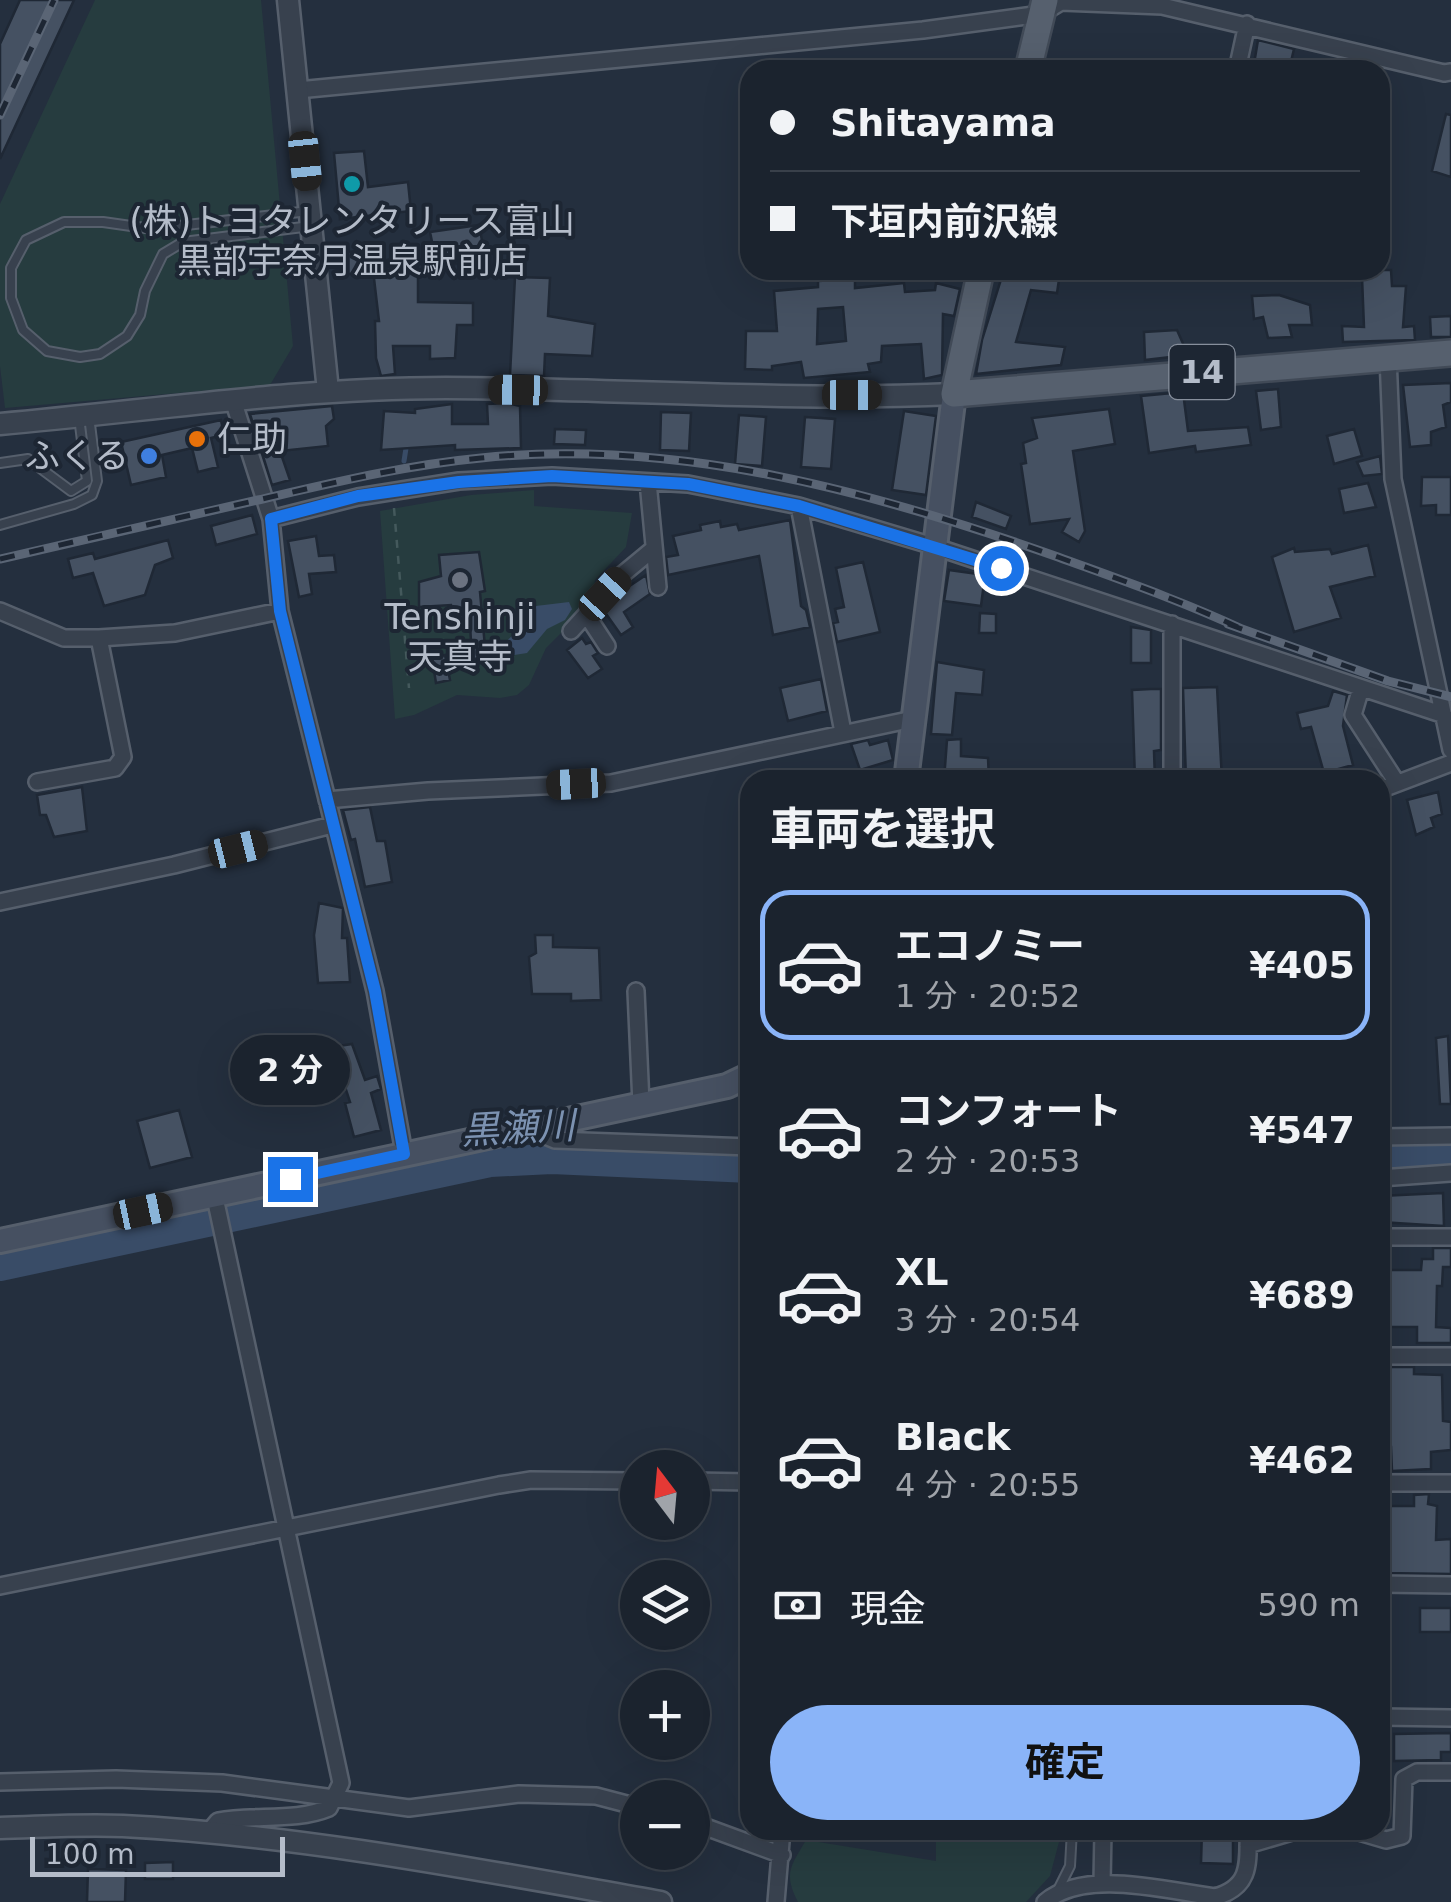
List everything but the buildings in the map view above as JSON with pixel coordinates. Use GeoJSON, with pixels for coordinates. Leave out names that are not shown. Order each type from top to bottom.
{"type":"FeatureCollection","features":[{"type":"Feature","properties":{"kind":"main road"},"geometry":{"type":"LineString","coordinates":[[1030,60],[1043,7]]}},
{"type":"Feature","properties":{"kind":"main road"},"geometry":{"type":"LineString","coordinates":[[907,770],[954,394],[979,280]]}},
{"type":"Feature","properties":{"kind":"main road","name":"14"},"geometry":{"type":"LineString","coordinates":[[954,394],[1451,352]]}},
{"type":"Feature","properties":{"kind":"main road"},"geometry":{"type":"LineString","coordinates":[[0,1241],[216,1201],[404,1154],[727,1086],[740,1080]]}},
{"type":"Feature","properties":{"kind":"street"},"geometry":{"type":"LineString","coordinates":[[288,0],[328,391]]}},
{"type":"Feature","properties":{"kind":"street"},"geometry":{"type":"LineString","coordinates":[[298,90],[884,34],[1061,2],[1162,6],[1451,72]]}},
{"type":"Feature","properties":{"kind":"street"},"geometry":{"type":"LineString","coordinates":[[1239,60],[1247,24]]}},
{"type":"Feature","properties":{"kind":"street"},"geometry":{"type":"LineString","coordinates":[[1388,357],[1393,478],[1444,680],[1444,716],[1451,750]]}},
{"type":"Feature","properties":{"kind":"street"},"geometry":{"type":"LineString","coordinates":[[0,424],[328,391],[446,388],[954,394]]}},
{"type":"Feature","properties":{"kind":"street"},"geometry":{"type":"LineString","coordinates":[[233,400],[271,519],[280,611],[375,991],[404,1154]]}},
{"type":"Feature","properties":{"kind":"street"},"geometry":{"type":"LineString","coordinates":[[271,519],[358,496],[459,482],[552,476],[688,484],[799,506],[933,546],[1444,716]]}},
{"type":"Feature","properties":{"kind":"street"},"geometry":{"type":"LineString","coordinates":[[648,482],[658,587]]}},
{"type":"Feature","properties":{"kind":"street"},"geometry":{"type":"LineString","coordinates":[[799,506],[843,732]]}},
{"type":"Feature","properties":{"kind":"street"},"geometry":{"type":"LineString","coordinates":[[571,631],[623,574],[652,550]]}},
{"type":"Feature","properties":{"kind":"street"},"geometry":{"type":"LineString","coordinates":[[0,611],[64,638],[100,638],[175,633],[280,611]]}},
{"type":"Feature","properties":{"kind":"street"},"geometry":{"type":"LineString","coordinates":[[586,614],[607,646]]}},
{"type":"Feature","properties":{"kind":"street"},"geometry":{"type":"LineString","coordinates":[[1172,624],[1172,770]]}},
{"type":"Feature","properties":{"kind":"street"},"geometry":{"type":"LineString","coordinates":[[38,782],[115,768],[123,757],[100,638]]}},
{"type":"Feature","properties":{"kind":"street"},"geometry":{"type":"LineString","coordinates":[[1361,688],[1352,715],[1388,770]]}},
{"type":"Feature","properties":{"kind":"street"},"geometry":{"type":"LineString","coordinates":[[327,800],[611,783],[913,719]]}},
{"type":"Feature","properties":{"kind":"street"},"geometry":{"type":"LineString","coordinates":[[1390,786],[1451,763]]}},
{"type":"Feature","properties":{"kind":"street"},"geometry":{"type":"LineString","coordinates":[[1390,773],[1397,784]]}},
{"type":"Feature","properties":{"kind":"street"},"geometry":{"type":"LineString","coordinates":[[0,902],[174,865],[332,825]]}},
{"type":"Feature","properties":{"kind":"street"},"geometry":{"type":"LineString","coordinates":[[636,990],[642,1104]]}},
{"type":"Feature","properties":{"kind":"street"},"geometry":{"type":"LineString","coordinates":[[529,1128],[556,1140],[740,1148]]}},
{"type":"Feature","properties":{"kind":"street"},"geometry":{"type":"LineString","coordinates":[[1390,1137],[1451,1136]]}},
{"type":"Feature","properties":{"kind":"street"},"geometry":{"type":"LineString","coordinates":[[1390,1177],[1451,1173]]}},
{"type":"Feature","properties":{"kind":"street"},"geometry":{"type":"LineString","coordinates":[[207,1834],[218,1820],[241,1816],[311,1816],[329,1808],[342,1783],[216,1201]]}},
{"type":"Feature","properties":{"kind":"street"},"geometry":{"type":"LineString","coordinates":[[1390,1238],[1451,1237]]}},
{"type":"Feature","properties":{"kind":"street"},"geometry":{"type":"LineString","coordinates":[[1390,1356],[1451,1356]]}},
{"type":"Feature","properties":{"kind":"street"},"geometry":{"type":"LineString","coordinates":[[0,1586],[531,1480],[620,1481]]}},
{"type":"Feature","properties":{"kind":"street"},"geometry":{"type":"LineString","coordinates":[[710,1482],[740,1482]]}},
{"type":"Feature","properties":{"kind":"street"},"geometry":{"type":"LineString","coordinates":[[1390,1483],[1451,1483]]}},
{"type":"Feature","properties":{"kind":"street"},"geometry":{"type":"LineString","coordinates":[[1390,1584],[1451,1585]]}},
{"type":"Feature","properties":{"kind":"street"},"geometry":{"type":"LineString","coordinates":[[1390,1718],[1451,1718]]}},
{"type":"Feature","properties":{"kind":"street"},"geometry":{"type":"LineString","coordinates":[[1390,1839],[1402,1836],[1404,1779],[1417,1772],[1451,1772]]}},
{"type":"Feature","properties":{"kind":"street"},"geometry":{"type":"LineString","coordinates":[[0,1782],[116,1779],[222,1783],[409,1808],[519,1794],[596,1796],[620,1802]]}},
{"type":"Feature","properties":{"kind":"street"},"geometry":{"type":"LineString","coordinates":[[0,1828],[122,1826],[207,1834],[467,1868],[661,1902]]}},
{"type":"Feature","properties":{"kind":"street"},"geometry":{"type":"LineString","coordinates":[[710,1829],[740,1840]]}},
{"type":"Feature","properties":{"kind":"street"},"geometry":{"type":"LineString","coordinates":[[741,1840],[782,1855]]}},
{"type":"Feature","properties":{"kind":"street"},"geometry":{"type":"LineString","coordinates":[[776,1902],[782,1840]]}},
{"type":"Feature","properties":{"kind":"street"},"geometry":{"type":"LineString","coordinates":[[1102,1883],[1103,1840]]}},
{"type":"Feature","properties":{"kind":"street"},"geometry":{"type":"LineString","coordinates":[[1051,1897],[1102,1883],[1216,1897],[1231,1893],[1241,1883],[1248,1865],[1248,1840]]}},
{"type":"Feature","properties":{"kind":"lane"},"geometry":{"type":"LineString","coordinates":[[310,218],[183,242],[163,254],[144,291],[140,315],[127,336],[100,354],[80,358],[48,351],[23,330],[11,298],[11,268],[26,240],[64,222],[103,222],[152,229],[310,218]]}},
{"type":"Feature","properties":{"kind":"lane"},"geometry":{"type":"LineString","coordinates":[[0,463],[28,459],[71,491],[87,481],[84,416]]}},
{"type":"Feature","properties":{"kind":"lane"},"geometry":{"type":"LineString","coordinates":[[0,525],[92,495],[97,481],[84,416]]}},
{"type":"Feature","properties":{"kind":"lane"},"geometry":{"type":"LineString","coordinates":[[1051,1897],[1070,1866],[1071,1840]]}},
{"type":"Feature","properties":{"kind":"path"},"geometry":{"type":"LineString","coordinates":[[393,492],[409,688]]}},
{"type":"Feature","properties":{"kind":"green space"},"geometry":{"type":"Polygon","coordinates":[[[95,0],[261,0],[293,346],[270,385],[5,408],[0,366],[0,204],[95,0]]]}},
{"type":"Feature","properties":{"kind":"green space"},"geometry":{"type":"Polygon","coordinates":[[[534,490],[534,506],[632,513],[626,547],[595,580],[593,596],[546,648],[529,685],[517,695],[457,695],[414,715],[395,719],[380,511],[471,495],[534,490]]]}},
{"type":"Feature","properties":{"kind":"green space"},"geometry":{"type":"Polygon","coordinates":[[[806,1840],[936,1861],[936,1840],[1059,1842],[1050,1876],[1026,1902],[798,1902],[791,1884],[791,1870],[806,1840]]]}},
{"type":"Feature","properties":{"kind":"water"},"geometry":{"type":"Polygon","coordinates":[[[569,602],[572,609],[565,620],[547,629],[527,653],[495,658],[494,653],[513,635],[519,608],[569,602]]]}},
{"type":"Feature","properties":{"kind":"waterway"},"geometry":{"type":"LineString","coordinates":[[404,461],[407,442]]}},
{"type":"Feature","properties":{"kind":"waterway","name":"黒瀬川"},"geometry":{"type":"LineString","coordinates":[[1390,1158],[1451,1157]]}},
{"type":"Feature","properties":{"kind":"waterway","name":"黒瀬川"},"geometry":{"type":"LineString","coordinates":[[0,1266],[490,1162],[552,1159],[740,1168]]}},
{"type":"Feature","properties":{"kind":"railway"},"geometry":{"type":"LineString","coordinates":[[0,115],[54,0]]}},
{"type":"Feature","properties":{"kind":"railway"},"geometry":{"type":"LineString","coordinates":[[0,559],[425,465],[555,454],[629,456],[775,476],[918,511],[1105,574],[1242,629]]}},
{"type":"Feature","properties":{"kind":"railway"},"geometry":{"type":"LineString","coordinates":[[1228,624],[1388,681],[1451,697]]}},
{"type":"Feature","properties":{"kind":"place","name":"(株)トヨタレンタリース富山 黒部宇奈月温泉駅前店"},"geometry":{"type":"Point","coordinates":[352,184]}},
{"type":"Feature","properties":{"kind":"place","name":"仁助"},"geometry":{"type":"Point","coordinates":[197,439]}},
{"type":"Feature","properties":{"kind":"place","name":"ふくる"},"geometry":{"type":"Point","coordinates":[149,456]}},
{"type":"Feature","properties":{"kind":"place","name":"Tenshinji 天真寺"},"geometry":{"type":"Point","coordinates":[460,580]}},
{"type":"Feature","properties":{"kind":"route"},"geometry":{"type":"LineString","coordinates":[[290,1179],[404,1154],[375,991],[280,611],[271,519],[358,496],[459,482],[552,476],[688,484],[799,506],[1001,568]]}}]}
